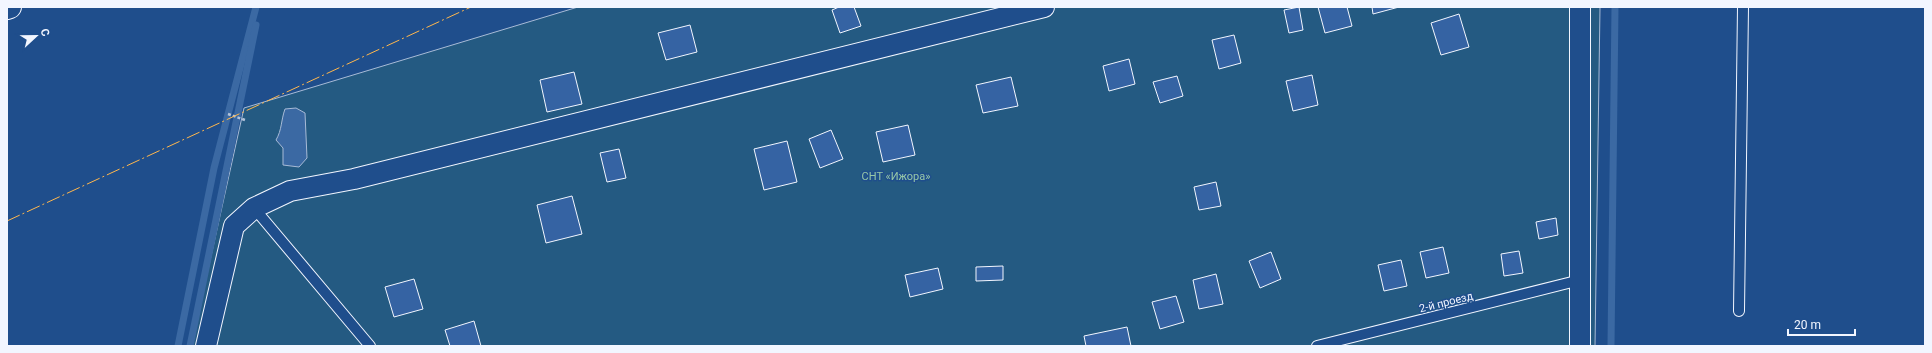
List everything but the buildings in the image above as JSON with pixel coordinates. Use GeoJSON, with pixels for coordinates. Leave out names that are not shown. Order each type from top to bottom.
{"type":"FeatureCollection","features":[{"type":"Feature","properties":{"kind":"street"},"geometry":{"type":"LineString","coordinates":[[206,346],[234,226],[254,208],[290,191],[362,178],[1044,7]]}},
{"type":"Feature","properties":{"kind":"street"},"geometry":{"type":"LineString","coordinates":[[1580,7],[1580,346]]}},
{"type":"Feature","properties":{"kind":"lane"},"geometry":{"type":"LineString","coordinates":[[1739,311],[1743,7]]}},
{"type":"Feature","properties":{"kind":"lane"},"geometry":{"type":"LineString","coordinates":[[254,208],[370,346]]}},
{"type":"Feature","properties":{"kind":"lane","name":"2-й проезд"},"geometry":{"type":"LineString","coordinates":[[1317,346],[1580,280]]}},
{"type":"Feature","properties":{"kind":"path"},"geometry":{"type":"LineString","coordinates":[[228,114],[245,120]]}},
{"type":"Feature","properties":{"kind":"green space","name":"СНТ «Ижора»"},"geometry":{"type":"Polygon","coordinates":[[[578,7],[1600,7],[1595,346],[191,346],[244,108],[578,7]]]}},
{"type":"Feature","properties":{"kind":"shaded area"},"geometry":{"type":"Polygon","coordinates":[[[296,108],[305,113],[307,158],[299,167],[283,165],[283,148],[276,140],[285,109],[296,108]]]}},
{"type":"Feature","properties":{"kind":"waterway"},"geometry":{"type":"LineString","coordinates":[[178,346],[214,168],[256,7]]}},
{"type":"Feature","properties":{"kind":"waterway"},"geometry":{"type":"LineString","coordinates":[[1611,346],[1615,7]]}},
{"type":"Feature","properties":{"kind":"waterway"},"geometry":{"type":"LineString","coordinates":[[190,346],[256,25]]}},
{"type":"Feature","properties":{"kind":"power"},"geometry":{"type":"LineString","coordinates":[[7,221],[471,7]]}}]}
